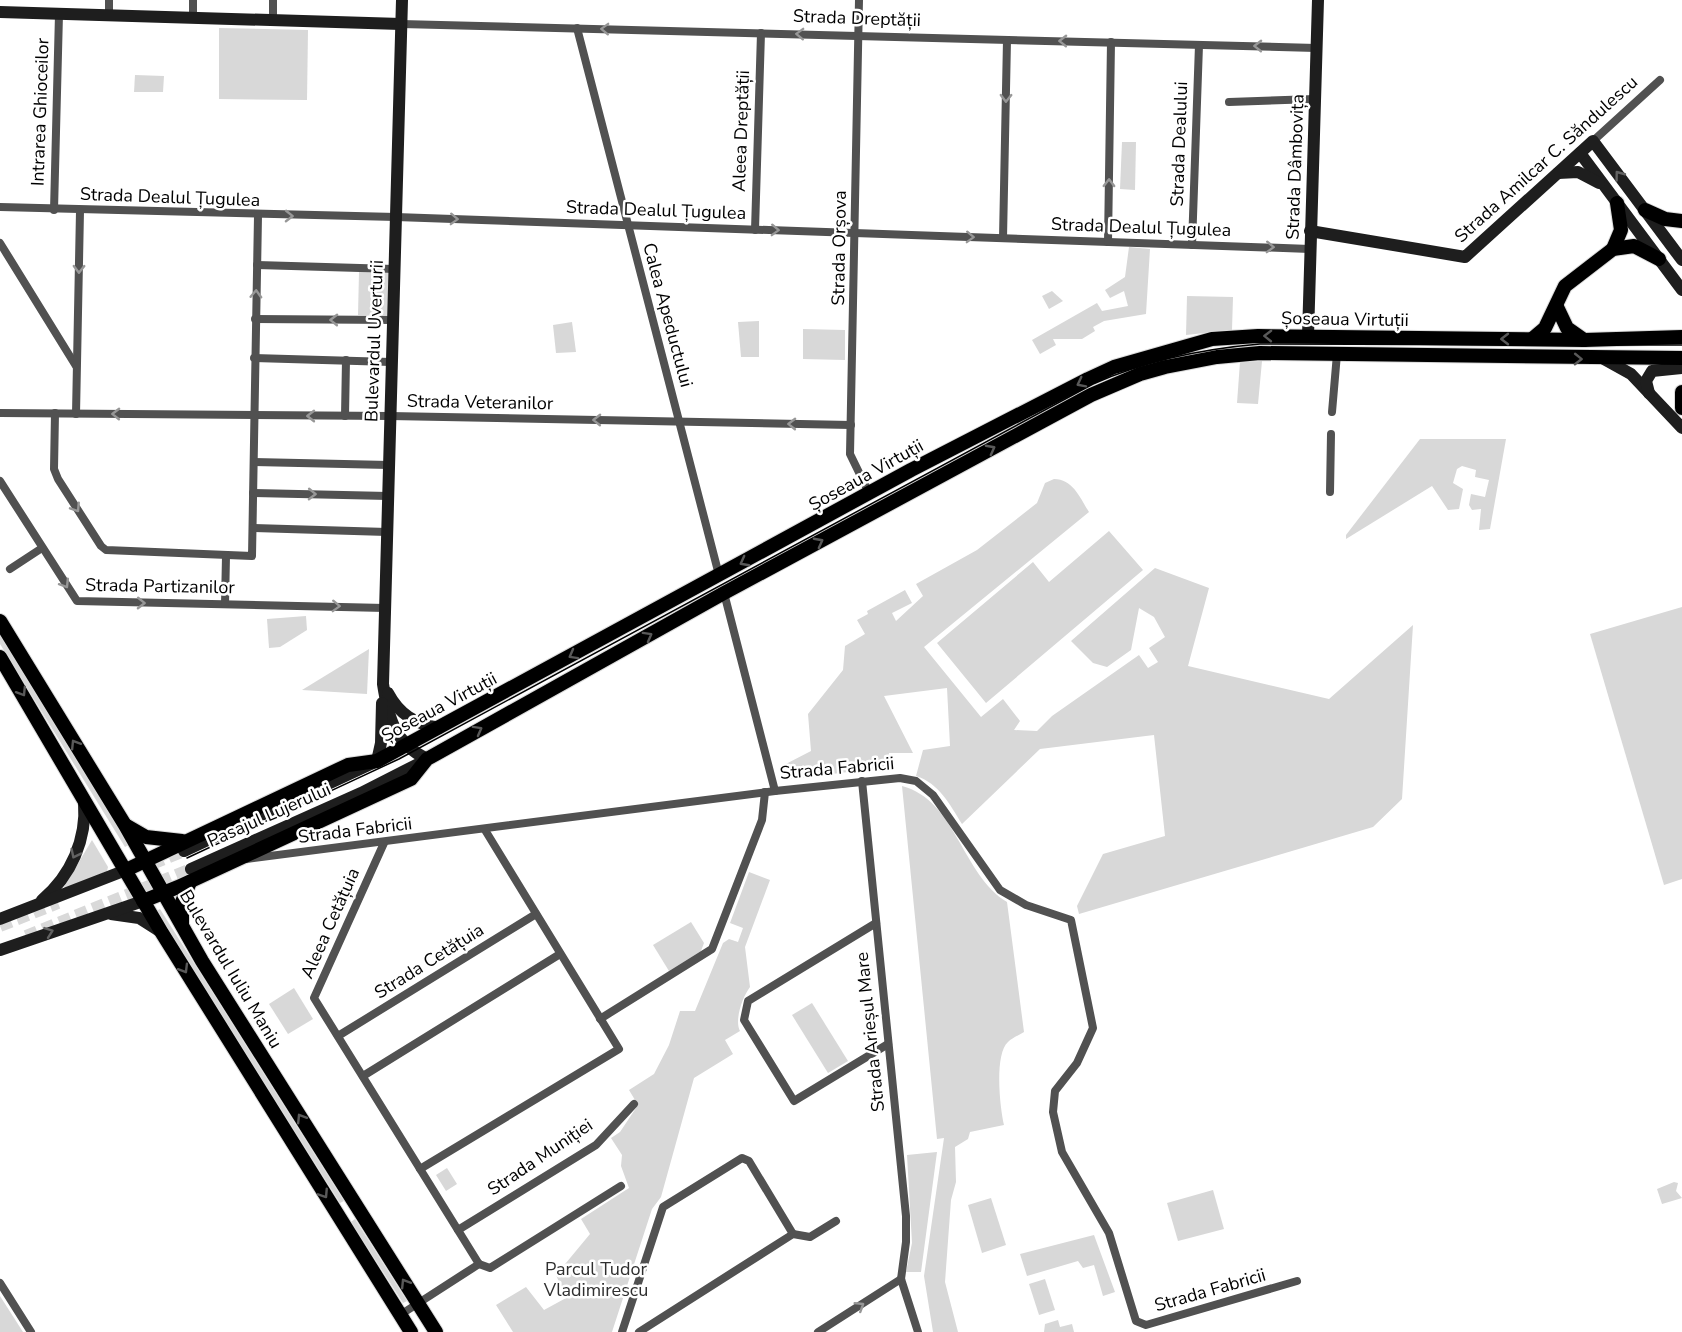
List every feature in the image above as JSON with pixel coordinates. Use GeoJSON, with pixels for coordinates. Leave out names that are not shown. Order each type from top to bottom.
{"type":"FeatureCollection","features":[{"type":"Feature","properties":{"kind":"main road","name":"Bulevardul Uverturii"},"geometry":{"type":"LineString","coordinates":[[402,0],[383,684],[390,715],[405,746]]}},
{"type":"Feature","properties":{"kind":"main road","name":"Strada Dâmbovița"},"geometry":{"type":"LineString","coordinates":[[1308,336],[1318,0]]}},
{"type":"Feature","properties":{"kind":"main road","name":"Strada Dreptății"},"geometry":{"type":"LineString","coordinates":[[0,12],[401,24]]}},
{"type":"Feature","properties":{"kind":"main road","name":"Strada Amilcar C. Săndulescu"},"geometry":{"type":"LineString","coordinates":[[1310,231],[1465,257],[1593,141]]}},
{"type":"Feature","properties":{"kind":"main road"},"geometry":{"type":"LineString","coordinates":[[1593,141],[1682,260]]}},
{"type":"Feature","properties":{"kind":"main road"},"geometry":{"type":"LineString","coordinates":[[1580,153],[1682,290]]}},
{"type":"Feature","properties":{"kind":"main road"},"geometry":{"type":"LineString","coordinates":[[1532,339],[1545,328],[1557,307],[1565,286],[1612,249],[1621,230],[1613,197],[1585,174],[1572,171],[1558,173]]}},
{"type":"Feature","properties":{"kind":"main road"},"geometry":{"type":"LineString","coordinates":[[1645,210],[1665,219],[1682,221]]}},
{"type":"Feature","properties":{"kind":"main road"},"geometry":{"type":"LineString","coordinates":[[1612,249],[1634,246],[1659,259]]}},
{"type":"Feature","properties":{"kind":"main road"},"geometry":{"type":"LineString","coordinates":[[1557,307],[1567,328],[1584,340]]}},
{"type":"Feature","properties":{"kind":"main road","name":"Șoseaua Virtuții"},"geometry":{"type":"LineString","coordinates":[[126,870],[146,860],[186,846],[348,765],[377,761],[869,493],[1114,367],[1212,339],[1308,336],[1584,340],[1682,337]]}},
{"type":"Feature","properties":{"kind":"main road","name":"Șoseaua Virtuții"},"geometry":{"type":"LineString","coordinates":[[142,901],[164,893],[191,876],[236,860],[411,779],[427,759],[724,593],[1118,383],[1165,367],[1217,357],[1260,353],[1604,359],[1682,358]]}},
{"type":"Feature","properties":{"kind":"main road"},"geometry":{"type":"LineString","coordinates":[[1604,359],[1627,371],[1682,428]]}},
{"type":"Feature","properties":{"kind":"main road"},"geometry":{"type":"LineString","coordinates":[[1650,394],[1646,381],[1652,371],[1682,369]]}},
{"type":"Feature","properties":{"kind":"main road"},"geometry":{"type":"LineString","coordinates":[[1682,392],[1682,408]]}},
{"type":"Feature","properties":{"kind":"main road","name":"Bulevardul Iuliu Maniu"},"geometry":{"type":"LineString","coordinates":[[0,621],[146,860],[182,926],[436,1332]]}},
{"type":"Feature","properties":{"kind":"main road"},"geometry":{"type":"LineString","coordinates":[[0,657],[84,797],[142,901],[411,1332]]}},
{"type":"Feature","properties":{"kind":"main road"},"geometry":{"type":"LineString","coordinates":[[383,684],[396,706],[406,717],[439,728]]}},
{"type":"Feature","properties":{"kind":"main road"},"geometry":{"type":"LineString","coordinates":[[377,761],[381,743],[383,684]]}},
{"type":"Feature","properties":{"kind":"main road"},"geometry":{"type":"LineString","coordinates":[[405,746],[427,759]]}},
{"type":"Feature","properties":{"kind":"main road","name":"Pasajul Lujerului"},"geometry":{"type":"LineString","coordinates":[[191,876],[427,759]]}},
{"type":"Feature","properties":{"kind":"main road","name":"Pasajul Lujerului"},"geometry":{"type":"LineString","coordinates":[[186,846],[377,761]]}},
{"type":"Feature","properties":{"kind":"main road"},"geometry":{"type":"LineString","coordinates":[[33,906],[59,882],[76,854],[84,833],[84,797]]}},
{"type":"Feature","properties":{"kind":"main road"},"geometry":{"type":"LineString","coordinates":[[125,825],[137,834],[186,846]]}},
{"type":"Feature","properties":{"kind":"main road"},"geometry":{"type":"LineString","coordinates":[[0,920],[126,870]]}},
{"type":"Feature","properties":{"kind":"main road"},"geometry":{"type":"LineString","coordinates":[[182,926],[182,902],[191,876]]}},
{"type":"Feature","properties":{"kind":"main road"},"geometry":{"type":"LineString","coordinates":[[0,950],[142,901]]}},
{"type":"Feature","properties":{"kind":"main road"},"geometry":{"type":"LineString","coordinates":[[98,915],[126,914],[139,918],[162,933]]}},
{"type":"Feature","properties":{"kind":"street"},"geometry":{"type":"LineString","coordinates":[[109,0],[109,15]]}},
{"type":"Feature","properties":{"kind":"street"},"geometry":{"type":"LineString","coordinates":[[193,0],[193,18]]}},
{"type":"Feature","properties":{"kind":"street"},"geometry":{"type":"LineString","coordinates":[[273,0],[273,20]]}},
{"type":"Feature","properties":{"kind":"street","name":"Strada Orșova"},"geometry":{"type":"LineString","coordinates":[[859,0],[850,458],[869,493]]}},
{"type":"Feature","properties":{"kind":"street","name":"Intrarea Ghioceilor"},"geometry":{"type":"LineString","coordinates":[[54,210],[59,14]]}},
{"type":"Feature","properties":{"kind":"street","name":"Strada Dreptății"},"geometry":{"type":"LineString","coordinates":[[401,24],[1316,48]]}},
{"type":"Feature","properties":{"kind":"street","name":"Calea Apeductului"},"geometry":{"type":"LineString","coordinates":[[577,28],[719,575]]}},
{"type":"Feature","properties":{"kind":"street","name":"Aleea Dreptății"},"geometry":{"type":"LineString","coordinates":[[755,230],[761,33]]}},
{"type":"Feature","properties":{"kind":"street"},"geometry":{"type":"LineString","coordinates":[[1003,238],[1007,40]]}},
{"type":"Feature","properties":{"kind":"street"},"geometry":{"type":"LineString","coordinates":[[1108,242],[1112,42]]}},
{"type":"Feature","properties":{"kind":"street","name":"Strada Dealului"},"geometry":{"type":"LineString","coordinates":[[1192,245],[1199,45]]}},
{"type":"Feature","properties":{"kind":"street","name":"Strada Amilcar C. Săndulescu"},"geometry":{"type":"LineString","coordinates":[[1593,141],[1660,80]]}},
{"type":"Feature","properties":{"kind":"street"},"geometry":{"type":"LineString","coordinates":[[1229,102],[1315,99]]}},
{"type":"Feature","properties":{"kind":"street","name":"Strada Dealul Țugulea"},"geometry":{"type":"LineString","coordinates":[[0,207],[258,216],[396,217],[1310,249]]}},
{"type":"Feature","properties":{"kind":"street"},"geometry":{"type":"LineString","coordinates":[[75,414],[80,211]]}},
{"type":"Feature","properties":{"kind":"street"},"geometry":{"type":"LineString","coordinates":[[55,413],[54,469],[101,546],[113,552],[252,556],[258,216]]}},
{"type":"Feature","properties":{"kind":"street"},"geometry":{"type":"LineString","coordinates":[[0,243],[77,367]]}},
{"type":"Feature","properties":{"kind":"street"},"geometry":{"type":"LineString","coordinates":[[257,265],[394,268]]}},
{"type":"Feature","properties":{"kind":"street"},"geometry":{"type":"LineString","coordinates":[[255,319],[393,320]]}},
{"type":"Feature","properties":{"kind":"street"},"geometry":{"type":"LineString","coordinates":[[1332,412],[1337,354]]}},
{"type":"Feature","properties":{"kind":"street"},"geometry":{"type":"LineString","coordinates":[[254,358],[392,362]]}},
{"type":"Feature","properties":{"kind":"street"},"geometry":{"type":"LineString","coordinates":[[345,416],[346,360]]}},
{"type":"Feature","properties":{"kind":"street","name":"Strada Veteranilor"},"geometry":{"type":"LineString","coordinates":[[0,413],[390,416],[851,425]]}},
{"type":"Feature","properties":{"kind":"street"},"geometry":{"type":"LineString","coordinates":[[1330,492],[1331,434]]}},
{"type":"Feature","properties":{"kind":"street"},"geometry":{"type":"LineString","coordinates":[[254,462],[389,465]]}},
{"type":"Feature","properties":{"kind":"street","name":"Strada Partizanilor"},"geometry":{"type":"LineString","coordinates":[[0,481],[77,601],[385,608]]}},
{"type":"Feature","properties":{"kind":"street"},"geometry":{"type":"LineString","coordinates":[[253,493],[388,496]]}},
{"type":"Feature","properties":{"kind":"street"},"geometry":{"type":"LineString","coordinates":[[253,528],[387,532]]}},
{"type":"Feature","properties":{"kind":"street"},"geometry":{"type":"LineString","coordinates":[[10,569],[42,548]]}},
{"type":"Feature","properties":{"kind":"street"},"geometry":{"type":"LineString","coordinates":[[225,603],[226,556]]}},
{"type":"Feature","properties":{"kind":"street"},"geometry":{"type":"LineString","coordinates":[[724,593],[775,790]]}},
{"type":"Feature","properties":{"kind":"street","name":"Strada Fabricii"},"geometry":{"type":"LineString","coordinates":[[236,860],[485,830],[775,790],[900,778],[922,785],[937,800],[1000,890],[1026,905],[1071,920],[1093,1028],[1077,1063],[1055,1090],[1053,1112],[1062,1152],[1109,1233],[1136,1322],[1146,1326],[1297,1281]]}},
{"type":"Feature","properties":{"kind":"street","name":"Strada Arieșul Mare"},"geometry":{"type":"LineString","coordinates":[[862,781],[906,1216],[906,1242],[901,1279]]}},
{"type":"Feature","properties":{"kind":"street"},"geometry":{"type":"LineString","coordinates":[[600,1019],[712,949],[762,820],[765,792]]}},
{"type":"Feature","properties":{"kind":"street"},"geometry":{"type":"LineString","coordinates":[[420,1169],[618,1049],[485,830]]}},
{"type":"Feature","properties":{"kind":"street","name":"Aleea Cetățuia"},"geometry":{"type":"LineString","coordinates":[[384,843],[314,998],[479,1264]]}},
{"type":"Feature","properties":{"kind":"street","name":"Strada Cetățuia"},"geometry":{"type":"LineString","coordinates":[[338,1036],[536,914]]}},
{"type":"Feature","properties":{"kind":"street"},"geometry":{"type":"LineString","coordinates":[[876,923],[748,1001],[744,1020],[794,1101],[888,1044]]}},
{"type":"Feature","properties":{"kind":"street"},"geometry":{"type":"LineString","coordinates":[[363,1076],[560,954]]}},
{"type":"Feature","properties":{"kind":"street","name":"Strada Muniției"},"geometry":{"type":"LineString","coordinates":[[458,1230],[596,1145],[634,1104]]}},
{"type":"Feature","properties":{"kind":"street"},"geometry":{"type":"LineString","coordinates":[[622,1332],[663,1207],[742,1158],[749,1161],[793,1234]]}},
{"type":"Feature","properties":{"kind":"street"},"geometry":{"type":"LineString","coordinates":[[400,1315],[479,1264],[490,1268],[621,1186]]}},
{"type":"Feature","properties":{"kind":"street"},"geometry":{"type":"LineString","coordinates":[[639,1332],[793,1234],[810,1237],[836,1221]]}},
{"type":"Feature","properties":{"kind":"street"},"geometry":{"type":"LineString","coordinates":[[818,1332],[901,1279],[918,1332]]}},
{"type":"Feature","properties":{"kind":"street"},"geometry":{"type":"LineString","coordinates":[[0,1283],[31,1332]]}},
{"type":"Feature","properties":{"kind":"green space"},"geometry":{"type":"Polygon","coordinates":[[[219,28],[308,30],[307,100],[219,99],[219,28]]]}},
{"type":"Feature","properties":{"kind":"green space"},"geometry":{"type":"Polygon","coordinates":[[[135,75],[164,76],[163,92],[134,92],[135,75]]]}},
{"type":"Feature","properties":{"kind":"green space"},"geometry":{"type":"Polygon","coordinates":[[[1122,142],[1136,142],[1135,190],[1120,189],[1122,142]]]}},
{"type":"Feature","properties":{"kind":"green space"},"geometry":{"type":"Polygon","coordinates":[[[1129,247],[1150,249],[1146,314],[1104,321],[1093,327],[1095,331],[1082,339],[1053,339],[1056,345],[1040,354],[1032,340],[1097,303],[1102,311],[1128,306],[1124,291],[1110,298],[1105,290],[1125,277],[1129,247]]]}},
{"type":"Feature","properties":{"kind":"green space"},"geometry":{"type":"Polygon","coordinates":[[[359,272],[391,273],[390,316],[358,315],[359,272]]]}},
{"type":"Feature","properties":{"kind":"green space"},"geometry":{"type":"Polygon","coordinates":[[[1052,291],[1063,301],[1049,309],[1042,296],[1052,291]]]}},
{"type":"Feature","properties":{"kind":"green space"},"geometry":{"type":"Polygon","coordinates":[[[1187,296],[1233,297],[1232,330],[1186,335],[1187,296]]]}},
{"type":"Feature","properties":{"kind":"green space"},"geometry":{"type":"Polygon","coordinates":[[[759,321],[759,357],[741,357],[738,322],[759,321]]]}},
{"type":"Feature","properties":{"kind":"green space"},"geometry":{"type":"Polygon","coordinates":[[[572,322],[576,352],[556,353],[553,325],[572,322]]]}},
{"type":"Feature","properties":{"kind":"green space"},"geometry":{"type":"Polygon","coordinates":[[[803,329],[845,330],[845,360],[803,359],[803,329]]]}},
{"type":"Feature","properties":{"kind":"green space"},"geometry":{"type":"Polygon","coordinates":[[[1262,361],[1258,404],[1237,403],[1240,362],[1262,361]]]}},
{"type":"Feature","properties":{"kind":"green space"},"geometry":{"type":"Polygon","coordinates":[[[1420,439],[1506,439],[1490,529],[1479,530],[1481,509],[1472,510],[1469,505],[1471,494],[1485,497],[1489,480],[1475,477],[1476,470],[1462,466],[1457,469],[1453,483],[1463,489],[1459,509],[1448,510],[1432,486],[1346,539],[1346,535],[1420,439]]]}},
{"type":"Feature","properties":{"kind":"green space"},"geometry":{"type":"Polygon","coordinates":[[[1054,479],[1071,486],[1089,512],[924,647],[981,717],[1003,699],[1020,721],[1014,730],[1037,731],[1052,716],[1139,655],[1148,668],[1158,662],[1149,648],[1165,637],[1154,617],[1139,608],[1131,650],[1107,667],[1093,663],[1071,641],[1155,568],[1209,588],[1188,666],[1329,699],[1413,625],[1402,799],[1373,827],[1079,914],[1077,906],[1103,854],[1165,836],[1154,735],[1040,749],[962,824],[937,789],[916,776],[923,750],[950,746],[947,688],[884,696],[913,753],[889,753],[888,767],[784,780],[780,767],[811,751],[808,714],[843,670],[845,646],[865,634],[857,620],[868,614],[867,611],[905,590],[912,603],[892,613],[896,621],[923,596],[916,584],[977,550],[1037,503],[1045,483],[1054,479]]]}},
{"type":"Feature","properties":{"kind":"green space"},"geometry":{"type":"Polygon","coordinates":[[[1109,531],[1143,570],[986,703],[937,643],[1033,562],[1049,582],[1109,531]]]}},
{"type":"Feature","properties":{"kind":"green space"},"geometry":{"type":"Polygon","coordinates":[[[1682,607],[1682,879],[1664,885],[1590,634],[1682,607]]]}},
{"type":"Feature","properties":{"kind":"green space"},"geometry":{"type":"Polygon","coordinates":[[[306,616],[307,630],[280,647],[269,648],[267,619],[306,616]]]}},
{"type":"Feature","properties":{"kind":"green space"},"geometry":{"type":"Polygon","coordinates":[[[0,632],[130,844],[125,847],[0,644],[0,632]]]}},
{"type":"Feature","properties":{"kind":"green space"},"geometry":{"type":"Polygon","coordinates":[[[369,649],[367,694],[302,690],[369,649]]]}},
{"type":"Feature","properties":{"kind":"green space"},"geometry":{"type":"Polygon","coordinates":[[[902,786],[920,794],[935,806],[979,874],[992,890],[1007,902],[1024,1032],[1008,1042],[1001,1058],[1000,1095],[1004,1125],[970,1132],[968,1139],[955,1147],[956,1182],[951,1200],[945,1282],[958,1332],[933,1332],[924,1276],[944,1138],[937,1139],[902,786]]]}},
{"type":"Feature","properties":{"kind":"green space"},"geometry":{"type":"Polygon","coordinates":[[[92,840],[108,867],[107,871],[66,890],[64,887],[92,840]]]}},
{"type":"Feature","properties":{"kind":"green space","name":"Parcul Tudor Vladimirescu"},"geometry":{"type":"Polygon","coordinates":[[[749,872],[770,880],[745,947],[750,987],[740,1008],[738,1026],[740,1031],[725,1040],[733,1054],[694,1078],[661,1197],[652,1209],[612,1332],[513,1332],[496,1305],[526,1287],[544,1310],[566,1298],[556,1275],[590,1234],[581,1219],[629,1188],[621,1166],[622,1155],[611,1138],[620,1132],[638,1105],[629,1090],[654,1074],[669,1045],[680,1011],[695,1011],[723,943],[729,939],[738,942],[743,928],[730,923],[749,872]]]}},
{"type":"Feature","properties":{"kind":"green space"},"geometry":{"type":"Polygon","coordinates":[[[160,909],[344,1201],[340,1203],[156,911],[160,909]]]}},
{"type":"Feature","properties":{"kind":"green space"},"geometry":{"type":"Polygon","coordinates":[[[691,922],[704,943],[701,951],[669,971],[653,945],[691,922]]]}},
{"type":"Feature","properties":{"kind":"green space"},"geometry":{"type":"Polygon","coordinates":[[[294,988],[313,1019],[288,1034],[269,1004],[294,988]]]}},
{"type":"Feature","properties":{"kind":"green space"},"geometry":{"type":"Polygon","coordinates":[[[812,1003],[848,1061],[828,1073],[792,1015],[812,1003]]]}},
{"type":"Feature","properties":{"kind":"green space"},"geometry":{"type":"Polygon","coordinates":[[[937,1152],[921,1272],[906,1272],[912,1243],[907,1155],[937,1152]]]}},
{"type":"Feature","properties":{"kind":"green space"},"geometry":{"type":"Polygon","coordinates":[[[447,1168],[457,1184],[446,1191],[436,1175],[447,1168]]]}},
{"type":"Feature","properties":{"kind":"green space"},"geometry":{"type":"Polygon","coordinates":[[[1674,1182],[1678,1183],[1676,1191],[1682,1198],[1662,1204],[1657,1189],[1674,1182]]]}},
{"type":"Feature","properties":{"kind":"green space"},"geometry":{"type":"Polygon","coordinates":[[[1213,1190],[1224,1229],[1178,1241],[1167,1203],[1213,1190]]]}},
{"type":"Feature","properties":{"kind":"green space"},"geometry":{"type":"Polygon","coordinates":[[[991,1198],[1006,1245],[982,1253],[968,1205],[991,1198]]]}},
{"type":"Feature","properties":{"kind":"green space"},"geometry":{"type":"Polygon","coordinates":[[[355,1219],[407,1301],[403,1303],[351,1222],[355,1219]]]}},
{"type":"Feature","properties":{"kind":"green space"},"geometry":{"type":"Polygon","coordinates":[[[1094,1235],[1115,1292],[1103,1296],[1094,1265],[1083,1268],[1078,1261],[1027,1276],[1020,1254],[1094,1235]]]}},
{"type":"Feature","properties":{"kind":"green space"},"geometry":{"type":"Polygon","coordinates":[[[1045,1279],[1055,1310],[1039,1315],[1029,1284],[1045,1279]]]}},
{"type":"Feature","properties":{"kind":"green space"},"geometry":{"type":"Polygon","coordinates":[[[0,1296],[23,1332],[0,1332],[0,1296]]]}},
{"type":"Feature","properties":{"kind":"green space"},"geometry":{"type":"Polygon","coordinates":[[[1058,1320],[1060,1327],[1072,1324],[1074,1332],[1044,1332],[1045,1324],[1058,1320]]]}},
{"type":"Feature","properties":{"kind":"tunnel"},"geometry":{"type":"LineString","coordinates":[[152,864],[184,851]]}},
{"type":"Feature","properties":{"kind":"tunnel"},"geometry":{"type":"LineString","coordinates":[[26,936],[191,869]]}},
{"type":"Feature","properties":{"kind":"tunnel"},"geometry":{"type":"LineString","coordinates":[[0,926],[58,903]]}},
{"type":"Feature","properties":{"kind":"tram line"},"geometry":{"type":"LineString","coordinates":[[187,858],[399,759],[1093,384],[1134,368],[1195,353],[1260,344],[1682,345]]}}]}
